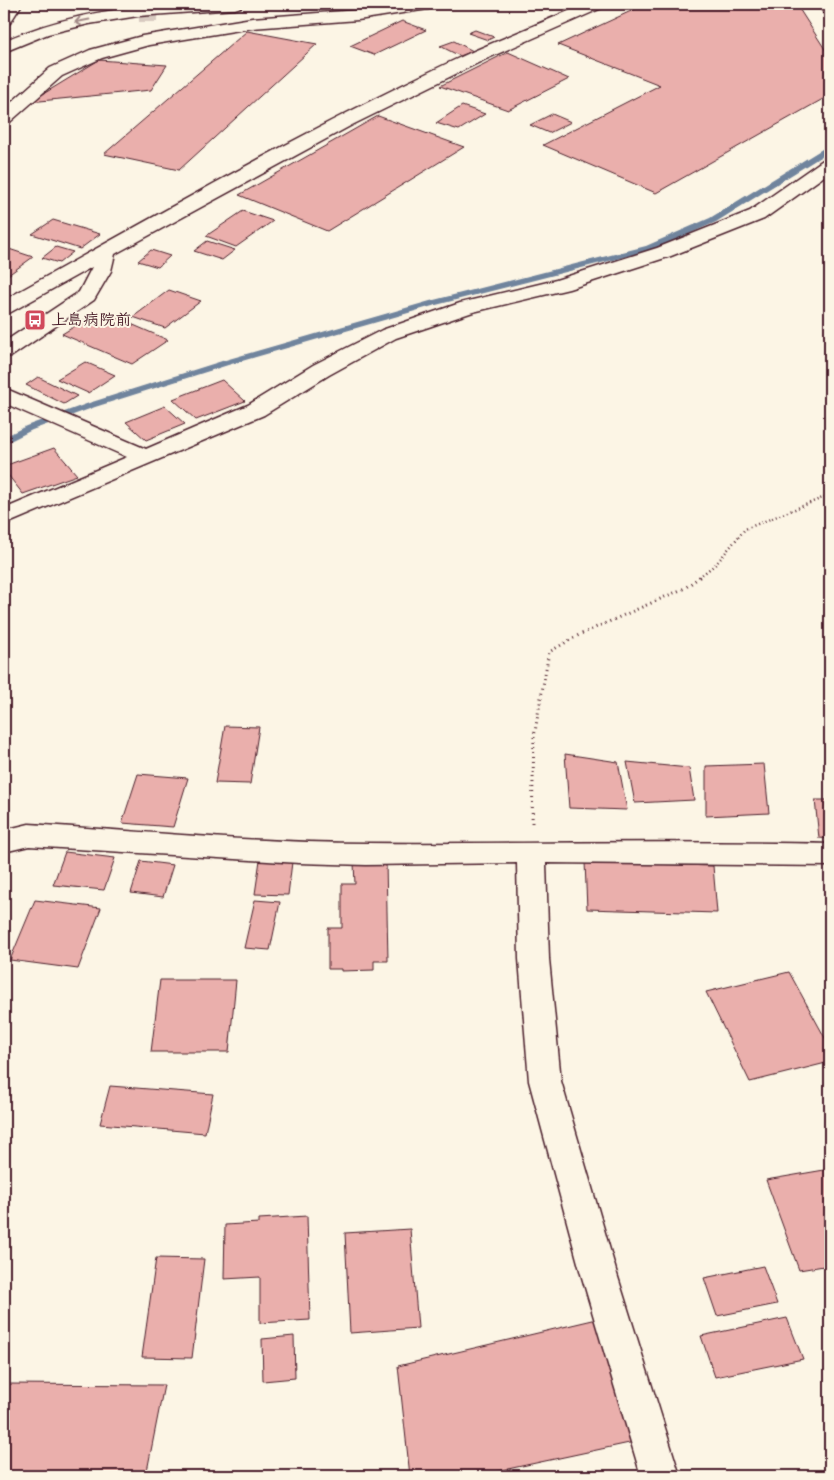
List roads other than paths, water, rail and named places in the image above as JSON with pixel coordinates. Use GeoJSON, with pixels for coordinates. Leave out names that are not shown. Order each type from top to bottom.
{"type":"FeatureCollection","features":[{"type":"Feature","properties":{"kind":"main road"},"geometry":{"type":"LineString","coordinates":[[4,20],[14,4]]}},
{"type":"Feature","properties":{"kind":"main road"},"geometry":{"type":"LineString","coordinates":[[4,47],[42,31],[77,22],[179,8],[235,4]]}},
{"type":"Feature","properties":{"kind":"main road"},"geometry":{"type":"LineString","coordinates":[[4,118],[56,72],[148,32],[212,31],[252,23],[358,15],[428,4]]}},
{"type":"Feature","properties":{"kind":"main road"},"geometry":{"type":"LineString","coordinates":[[826,4],[830,10]]}},
{"type":"Feature","properties":{"kind":"main road"},"geometry":{"type":"LineString","coordinates":[[4,308],[346,121],[480,55],[590,5]]}},
{"type":"Feature","properties":{"kind":"main road"},"geometry":{"type":"LineString","coordinates":[[4,27],[26,17]]}},
{"type":"Feature","properties":{"kind":"main road"},"geometry":{"type":"LineString","coordinates":[[4,518],[256,410],[321,370],[389,334],[467,307],[562,285],[664,252],[757,215],[830,164]]}},
{"type":"Feature","properties":{"kind":"main road"},"geometry":{"type":"LineString","coordinates":[[4,351],[87,296],[101,271],[106,251]]}},
{"type":"Feature","properties":{"kind":"main road"},"geometry":{"type":"LineString","coordinates":[[4,395],[146,457]]}},
{"type":"Feature","properties":{"kind":"main road"},"geometry":{"type":"LineString","coordinates":[[4,841],[28,835],[366,854],[531,852],[830,855]]}},
{"type":"Feature","properties":{"kind":"main road"},"geometry":{"type":"LineString","coordinates":[[531,852],[534,959],[545,1081],[599,1274],[661,1476]]}},
{"type":"Feature","properties":{"kind":"waterway"},"geometry":{"type":"LineString","coordinates":[[4,441],[29,428],[92,405],[225,363],[433,303],[649,248],[713,220],[830,148]]}},
{"type":"Feature","properties":{"kind":"tunnel"},"geometry":{"type":"LineString","coordinates":[[148,4],[148,24]]}},
{"type":"Feature","properties":{"kind":"place","name":"上島病院前"},"geometry":{"type":"Point","coordinates":[35,320]}}]}
